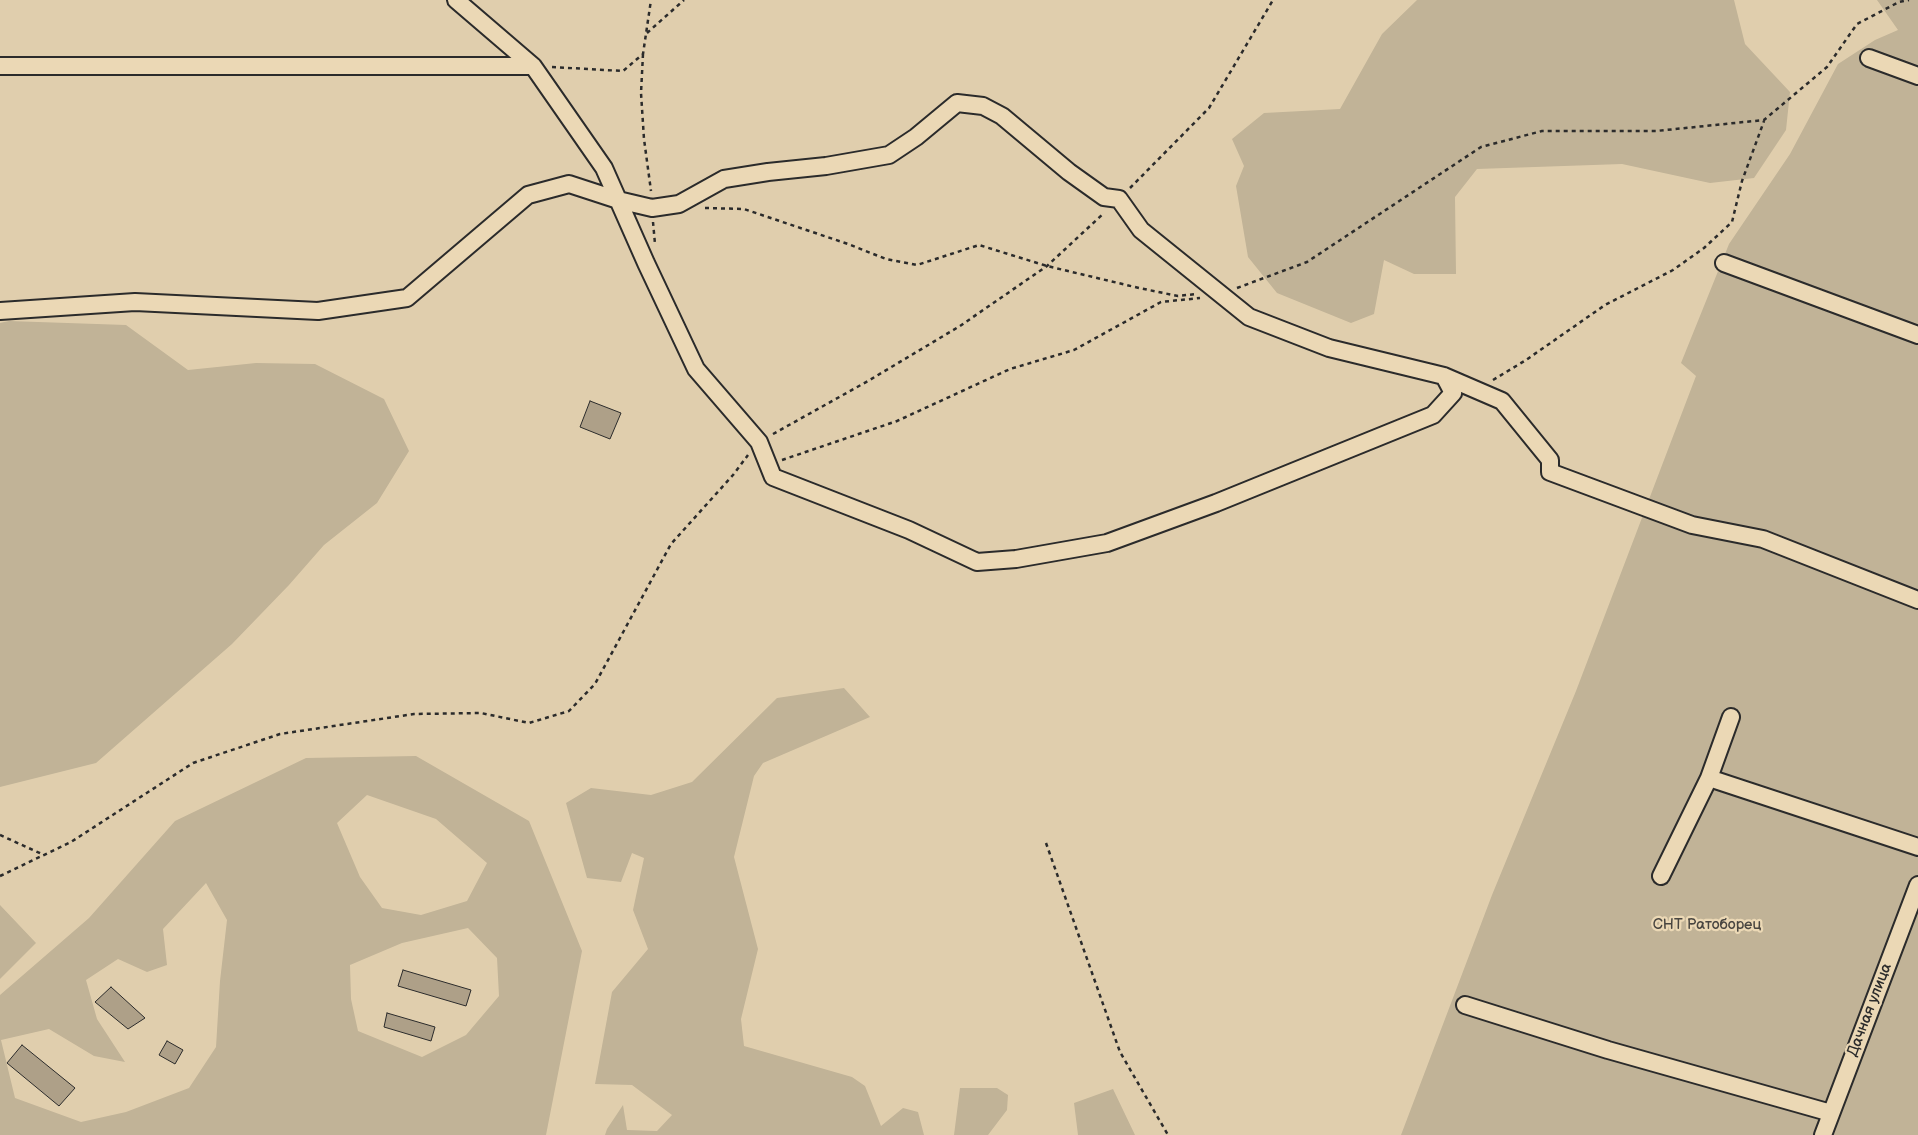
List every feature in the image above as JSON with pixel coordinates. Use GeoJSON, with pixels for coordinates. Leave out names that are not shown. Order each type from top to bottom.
{"type":"FeatureCollection","features":[{"type":"Feature","properties":{"kind":"street"},"geometry":{"type":"LineString","coordinates":[[456,0],[533,66],[604,168],[696,369],[759,442],[773,477],[909,530],[977,562],[1016,559],[1108,543],[1216,503],[1433,415],[1453,393],[1444,376]]}},
{"type":"Feature","properties":{"kind":"street"},"geometry":{"type":"LineString","coordinates":[[1869,58],[1918,76]]}},
{"type":"Feature","properties":{"kind":"street"},"geometry":{"type":"LineString","coordinates":[[0,66],[533,66]]}},
{"type":"Feature","properties":{"kind":"street"},"geometry":{"type":"LineString","coordinates":[[0,311],[135,302],[318,311],[407,298],[528,195],[569,184],[618,200],[652,208],[679,204],[724,179],[826,166],[889,155],[916,137],[957,104],[983,106],[1002,116],[1104,197],[1119,199],[1141,230],[1249,317],[1329,348],[1444,376],[1502,401],[1550,460],[1550,472],[1692,525],[1763,539],[1918,600]]}},
{"type":"Feature","properties":{"kind":"street"},"geometry":{"type":"LineString","coordinates":[[1724,263],[1918,335]]}},
{"type":"Feature","properties":{"kind":"street"},"geometry":{"type":"LineString","coordinates":[[1661,876],[1709,778],[1731,718]]}},
{"type":"Feature","properties":{"kind":"street"},"geometry":{"type":"LineString","coordinates":[[1709,778],[1918,847]]}},
{"type":"Feature","properties":{"kind":"street","name":"Дачная улица"},"geometry":{"type":"LineString","coordinates":[[1823,1135],[1918,886]]}},
{"type":"Feature","properties":{"kind":"street"},"geometry":{"type":"LineString","coordinates":[[1465,1005],[1608,1050],[1831,1113]]}},
{"type":"Feature","properties":{"kind":"path"},"geometry":{"type":"LineString","coordinates":[[651,0],[643,54],[641,93],[643,130],[656,250]]}},
{"type":"Feature","properties":{"kind":"path"},"geometry":{"type":"LineString","coordinates":[[646,34],[684,0]]}},
{"type":"Feature","properties":{"kind":"path"},"geometry":{"type":"LineString","coordinates":[[0,876],[71,842],[193,763],[280,734],[414,714],[481,712],[529,723],[569,711],[595,684],[671,544],[733,475],[759,442],[868,381],[960,326],[1047,266],[1119,199],[1209,108],[1273,0]]}},
{"type":"Feature","properties":{"kind":"path"},"geometry":{"type":"LineString","coordinates":[[1490,382],[1526,360],[1605,304],[1673,270],[1704,248],[1732,222],[1742,181],[1764,120],[1827,67],[1857,24],[1899,2],[1908,0]]}},
{"type":"Feature","properties":{"kind":"path"},"geometry":{"type":"LineString","coordinates":[[533,66],[623,71],[643,54]]}},
{"type":"Feature","properties":{"kind":"path"},"geometry":{"type":"LineString","coordinates":[[768,464],[897,421],[1010,369],[1074,350],[1161,302],[1215,296],[1307,262],[1481,147],[1542,131],[1656,131],[1764,120]]}},
{"type":"Feature","properties":{"kind":"path"},"geometry":{"type":"LineString","coordinates":[[704,208],[744,209],[848,244],[886,259],[917,264],[979,245],[1047,266],[1178,296],[1219,293]]}},
{"type":"Feature","properties":{"kind":"path"},"geometry":{"type":"LineString","coordinates":[[0,835],[44,855]]}},
{"type":"Feature","properties":{"kind":"path"},"geometry":{"type":"LineString","coordinates":[[1046,843],[1120,1052],[1168,1135]]}},
{"type":"Feature","properties":{"kind":"green space"},"geometry":{"type":"Polygon","coordinates":[[[1417,0],[1734,0],[1745,44],[1790,92],[1786,130],[1754,178],[1710,183],[1622,164],[1477,169],[1455,197],[1456,274],[1414,274],[1384,260],[1374,314],[1351,323],[1277,293],[1248,257],[1236,186],[1244,166],[1232,139],[1264,113],[1340,109],[1382,34],[1417,0]]]}},
{"type":"Feature","properties":{"kind":"green space","name":"СНТ Ратоборец"},"geometry":{"type":"Polygon","coordinates":[[[1877,0],[1918,0],[1918,1135],[1401,1135],[1492,895],[1576,691],[1696,376],[1681,363],[1729,244],[1790,154],[1838,64],[1875,40],[1898,30],[1877,0]]]}},
{"type":"Feature","properties":{"kind":"green space"},"geometry":{"type":"Polygon","coordinates":[[[9,321],[126,325],[188,370],[256,363],[315,364],[384,399],[409,451],[377,503],[324,545],[289,585],[232,644],[96,763],[0,787],[0,323],[9,321]]]}},
{"type":"Feature","properties":{"kind":"green space"},"geometry":{"type":"Polygon","coordinates":[[[844,688],[870,717],[763,763],[754,776],[734,857],[758,949],[741,1019],[744,1046],[852,1077],[865,1086],[881,1126],[903,1108],[918,1112],[924,1135],[605,1135],[623,1105],[627,1130],[657,1131],[672,1115],[632,1085],[595,1084],[612,992],[648,949],[633,910],[644,858],[632,853],[621,882],[587,878],[566,803],[591,788],[651,795],[692,782],[777,698],[844,688]]]}},
{"type":"Feature","properties":{"kind":"green space"},"geometry":{"type":"Polygon","coordinates":[[[416,756],[529,821],[582,951],[546,1135],[0,1135],[0,995],[89,918],[175,821],[306,758],[416,756]],[[367,795],[337,823],[360,877],[382,908],[421,915],[467,901],[487,863],[436,819],[367,795]],[[206,883],[163,929],[167,965],[147,972],[118,959],[86,980],[97,1019],[125,1062],[94,1056],[49,1029],[1,1040],[15,1098],[81,1122],[126,1112],[189,1088],[216,1047],[220,981],[227,920],[206,883]],[[468,928],[402,943],[350,965],[351,999],[358,1031],[422,1057],[466,1035],[499,996],[497,958],[468,928]]]}},
{"type":"Feature","properties":{"kind":"green space"},"geometry":{"type":"Polygon","coordinates":[[[0,905],[36,943],[0,979],[0,905]]]}},
{"type":"Feature","properties":{"kind":"green space"},"geometry":{"type":"Polygon","coordinates":[[[960,1088],[997,1088],[1008,1095],[1007,1110],[988,1135],[954,1135],[960,1088]]]}},
{"type":"Feature","properties":{"kind":"green space"},"geometry":{"type":"Polygon","coordinates":[[[1113,1089],[1135,1135],[1078,1135],[1074,1103],[1113,1089]]]}},
{"type":"Feature","properties":{"kind":"building"},"geometry":{"type":"Polygon","coordinates":[[[590,401],[621,413],[610,439],[580,427],[590,401]]]}},
{"type":"Feature","properties":{"kind":"building"},"geometry":{"type":"Polygon","coordinates":[[[403,970],[471,990],[466,1006],[398,986],[403,970]]]}},
{"type":"Feature","properties":{"kind":"building"},"geometry":{"type":"Polygon","coordinates":[[[111,987],[145,1018],[128,1029],[95,1002],[111,987]]]}},
{"type":"Feature","properties":{"kind":"building"},"geometry":{"type":"Polygon","coordinates":[[[387,1013],[435,1027],[431,1041],[384,1027],[387,1013]]]}},
{"type":"Feature","properties":{"kind":"building"},"geometry":{"type":"Polygon","coordinates":[[[167,1041],[183,1050],[175,1064],[159,1055],[167,1041]]]}},
{"type":"Feature","properties":{"kind":"building"},"geometry":{"type":"Polygon","coordinates":[[[22,1045],[75,1088],[59,1106],[7,1063],[22,1045]]]}}]}
